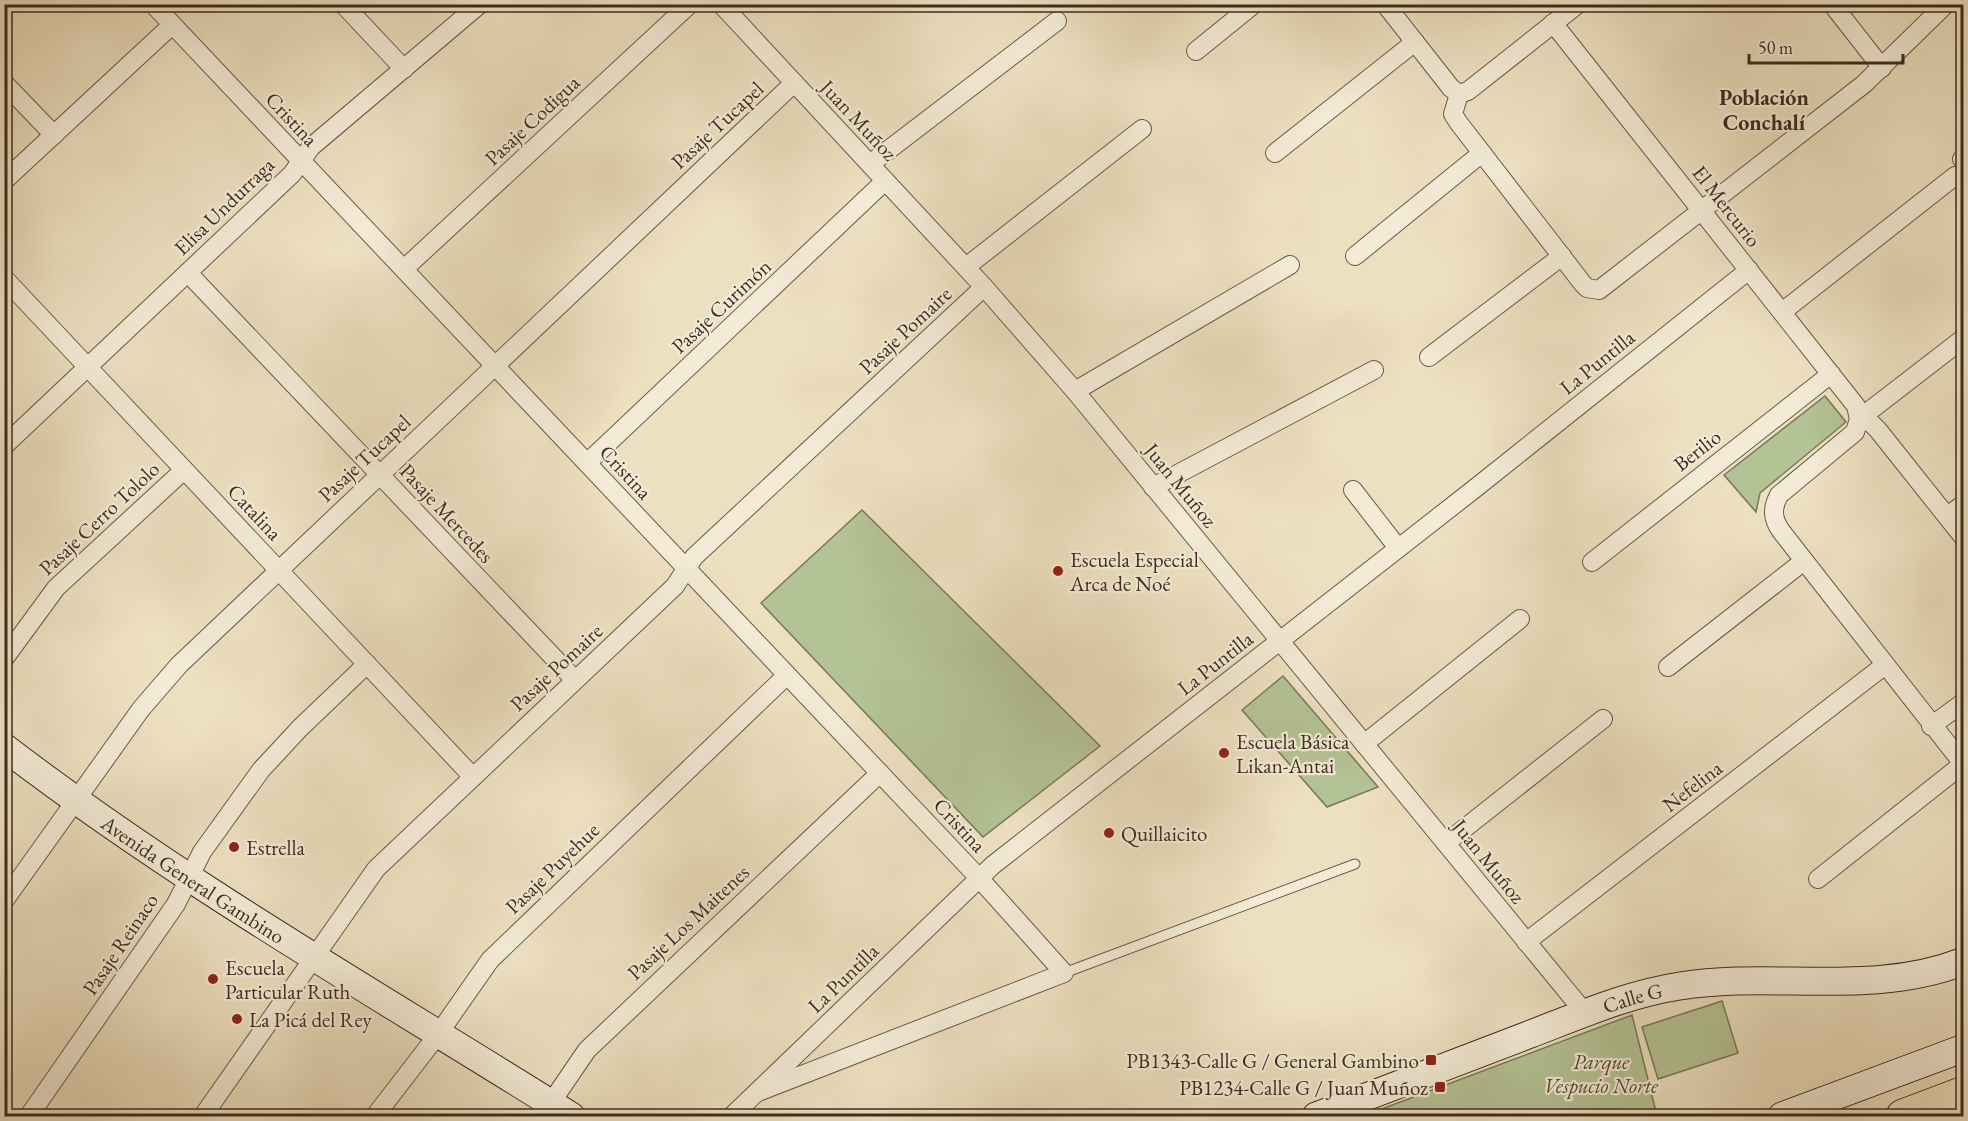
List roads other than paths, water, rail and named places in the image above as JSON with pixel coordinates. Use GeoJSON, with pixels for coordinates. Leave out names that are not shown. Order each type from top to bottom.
{"type":"FeatureCollection","features":[{"type":"Feature","properties":{"kind":"highway"},"geometry":{"type":"LineString","coordinates":[[1903,1116],[1964,1094]]}},
{"type":"Feature","properties":{"kind":"street","name":"Cristina"},"geometry":{"type":"LineString","coordinates":[[153,4],[980,878],[1064,973]]}},
{"type":"Feature","properties":{"kind":"street"},"geometry":{"type":"LineString","coordinates":[[343,4],[404,69]]}},
{"type":"Feature","properties":{"kind":"street","name":"Elisa Undurraga"},"geometry":{"type":"LineString","coordinates":[[4,446],[292,174],[311,147],[480,4]]}},
{"type":"Feature","properties":{"kind":"street","name":"Pasaje Codigua"},"geometry":{"type":"LineString","coordinates":[[404,269],[690,4]]}},
{"type":"Feature","properties":{"kind":"street","name":"Juan Muñoz"},"geometry":{"type":"LineString","coordinates":[[721,4],[966,267],[1075,391],[1585,1013]]}},
{"type":"Feature","properties":{"kind":"street"},"geometry":{"type":"LineString","coordinates":[[1196,51],[1254,4]]}},
{"type":"Feature","properties":{"kind":"street"},"geometry":{"type":"LineString","coordinates":[[1385,4],[1451,88],[1459,94]]}},
{"type":"Feature","properties":{"kind":"street"},"geometry":{"type":"LineString","coordinates":[[1459,94],[1468,91],[1578,4]]}},
{"type":"Feature","properties":{"kind":"street"},"geometry":{"type":"LineString","coordinates":[[1832,4],[1882,68]]}},
{"type":"Feature","properties":{"kind":"street"},"geometry":{"type":"LineString","coordinates":[[1459,94],[1453,114],[1583,284],[1593,291],[1604,288],[1882,68],[1946,4]]}},
{"type":"Feature","properties":{"kind":"street"},"geometry":{"type":"LineString","coordinates":[[870,164],[1058,21]]}},
{"type":"Feature","properties":{"kind":"street","name":"El Mercurio"},"geometry":{"type":"LineString","coordinates":[[1553,23],[1856,406],[1859,419],[1865,420],[1878,430],[1964,538]]}},
{"type":"Feature","properties":{"kind":"street"},"geometry":{"type":"LineString","coordinates":[[4,181],[172,25]]}},
{"type":"Feature","properties":{"kind":"street"},"geometry":{"type":"LineString","coordinates":[[1275,153],[1415,42]]}},
{"type":"Feature","properties":{"kind":"street"},"geometry":{"type":"LineString","coordinates":[[4,83],[54,135]]}},
{"type":"Feature","properties":{"kind":"street","name":"Pasaje Tucapel"},"geometry":{"type":"LineString","coordinates":[[4,902],[159,686],[278,570],[794,83]]}},
{"type":"Feature","properties":{"kind":"street","name":"Pasaje Pomaire"},"geometry":{"type":"LineString","coordinates":[[966,267],[1142,129]]}},
{"type":"Feature","properties":{"kind":"street"},"geometry":{"type":"LineString","coordinates":[[1356,256],[1482,153]]}},
{"type":"Feature","properties":{"kind":"street"},"geometry":{"type":"LineString","coordinates":[[1782,312],[1960,164]]}},
{"type":"Feature","properties":{"kind":"street","name":"Pasaje Curimón"},"geometry":{"type":"LineString","coordinates":[[587,463],[885,181]]}},
{"type":"Feature","properties":{"kind":"street"},"geometry":{"type":"LineString","coordinates":[[1429,357],[1562,256]]}},
{"type":"Feature","properties":{"kind":"street"},"geometry":{"type":"LineString","coordinates":[[1075,391],[1290,265]]}},
{"type":"Feature","properties":{"kind":"street","name":"La Puntilla"},"geometry":{"type":"LineString","coordinates":[[732,1116],[993,865],[1749,270]]}},
{"type":"Feature","properties":{"kind":"street","name":"Pasaje Mercedes"},"geometry":{"type":"LineString","coordinates":[[188,273],[575,681]]}},
{"type":"Feature","properties":{"kind":"street","name":"Catalina"},"geometry":{"type":"LineString","coordinates":[[4,278],[472,777]]}},
{"type":"Feature","properties":{"kind":"street","name":"Pasaje Pomaire"},"geometry":{"type":"LineString","coordinates":[[202,1116],[376,869],[675,586],[694,557],[984,287]]}},
{"type":"Feature","properties":{"kind":"street"},"geometry":{"type":"LineString","coordinates":[[1818,879],[1963,764],[1931,726],[1776,524],[1773,510],[1775,502],[1779,495],[1850,438],[1858,426],[1859,419],[1964,338]]}},
{"type":"Feature","properties":{"kind":"street"},"geometry":{"type":"LineString","coordinates":[[1153,487],[1374,370]]}},
{"type":"Feature","properties":{"kind":"street","name":"Berilio"},"geometry":{"type":"LineString","coordinates":[[1592,562],[1831,374]]}},
{"type":"Feature","properties":{"kind":"street","name":"Pasaje Cerro Tololo"},"geometry":{"type":"LineString","coordinates":[[4,659],[56,588],[184,470]]}},
{"type":"Feature","properties":{"kind":"street"},"geometry":{"type":"LineString","coordinates":[[1353,490],[1398,548]]}},
{"type":"Feature","properties":{"kind":"street"},"geometry":{"type":"LineString","coordinates":[[1947,516],[1964,504]]}},
{"type":"Feature","properties":{"kind":"street"},"geometry":{"type":"LineString","coordinates":[[1668,667],[1804,561]]}},
{"type":"Feature","properties":{"kind":"street"},"geometry":{"type":"LineString","coordinates":[[1365,744],[1520,619]]}},
{"type":"Feature","properties":{"kind":"street","name":"Pasaje Reinaco"},"geometry":{"type":"LineString","coordinates":[[29,1116],[176,904],[202,852],[267,763],[367,664]]}},
{"type":"Feature","properties":{"kind":"street","name":"Nefelina"},"geometry":{"type":"LineString","coordinates":[[1527,942],[1885,665]]}},
{"type":"Feature","properties":{"kind":"street","name":"Pasaje Puyehue"},"geometry":{"type":"LineString","coordinates":[[375,1116],[439,1033],[473,980],[506,943],[787,675]]}},
{"type":"Feature","properties":{"kind":"street"},"geometry":{"type":"LineString","coordinates":[[1931,726],[1964,702]]}},
{"type":"Feature","properties":{"kind":"street"},"geometry":{"type":"LineString","coordinates":[[1446,843],[1603,719]]}},
{"type":"Feature","properties":{"kind":"street","name":"Avenida General Gambino"},"geometry":{"type":"LineString","coordinates":[[4,747],[75,801],[189,879],[439,1033],[554,1112]]}},
{"type":"Feature","properties":{"kind":"street","name":"Pasaje Los Maitenes"},"geometry":{"type":"LineString","coordinates":[[554,1112],[577,1061],[596,1040],[880,773]]}},
{"type":"Feature","properties":{"kind":"street","name":"Calle G"},"geometry":{"type":"LineString","coordinates":[[1316,1116],[1585,1013],[1648,992],[1707,982],[1893,979],[1938,970],[1964,961]]}},
{"type":"Feature","properties":{"kind":"street"},"geometry":{"type":"LineString","coordinates":[[758,1092],[1064,973]]}},
{"type":"Feature","properties":{"kind":"street"},"geometry":{"type":"LineString","coordinates":[[1782,1116],[1964,1048]]}},
{"type":"Feature","properties":{"kind":"lane"},"geometry":{"type":"LineString","coordinates":[[1064,973],[1355,864]]}},
{"type":"Feature","properties":{"kind":"place","name":"Escuela Especial Arca de Noé"},"geometry":{"type":"Point","coordinates":[1058,571]}},
{"type":"Feature","properties":{"kind":"place","name":"Escuela Básica Likan-Antai"},"geometry":{"type":"Point","coordinates":[1224,753]}},
{"type":"Feature","properties":{"kind":"place","name":"Quillaicito"},"geometry":{"type":"Point","coordinates":[1109,833]}},
{"type":"Feature","properties":{"kind":"place","name":"Estrella"},"geometry":{"type":"Point","coordinates":[234,847]}},
{"type":"Feature","properties":{"kind":"place","name":"Escuela Particular Ruth"},"geometry":{"type":"Point","coordinates":[213,979]}},
{"type":"Feature","properties":{"kind":"place","name":"La Picá del Rey"},"geometry":{"type":"Point","coordinates":[237,1019]}},
{"type":"Feature","properties":{"kind":"place","name":"PB1343-Calle G / General Gambino"},"geometry":{"type":"Point","coordinates":[1431,1060]}},
{"type":"Feature","properties":{"kind":"place","name":"PB1234-Calle G / Juan Muñoz"},"geometry":{"type":"Point","coordinates":[1440,1087]}},
{"type":"Feature","properties":{"kind":"district","name":"Población Conchalí"},"geometry":{"type":"Point","coordinates":[1764,110]}},
{"type":"Feature","properties":{"kind":"park label","name":"Parque Vespucio Norte"},"geometry":{"type":"Point","coordinates":[1601,1073]}}]}
